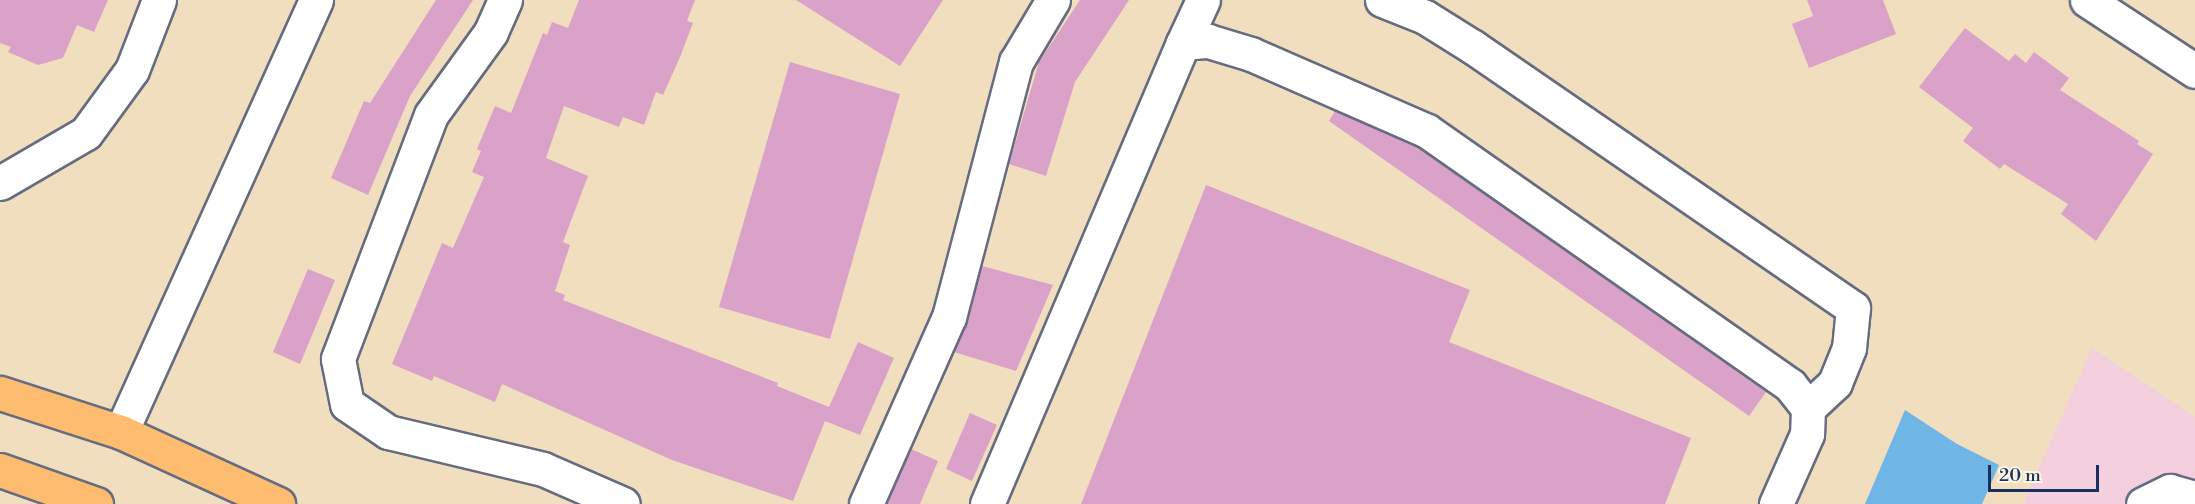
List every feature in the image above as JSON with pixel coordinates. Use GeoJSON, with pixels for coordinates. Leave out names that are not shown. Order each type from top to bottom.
{"type":"FeatureCollection","features":[{"type":"Feature","properties":{"kind":"main road"},"geometry":{"type":"LineString","coordinates":[[0,393],[121,432],[278,504]]}},
{"type":"Feature","properties":{"kind":"main road"},"geometry":{"type":"LineString","coordinates":[[0,470],[96,504]]}},
{"type":"Feature","properties":{"kind":"street"},"geometry":{"type":"LineString","coordinates":[[0,183],[86,133],[132,70],[159,0]]}},
{"type":"Feature","properties":{"kind":"street"},"geometry":{"type":"LineString","coordinates":[[121,432],[316,0]]}},
{"type":"Feature","properties":{"kind":"street"},"geometry":{"type":"LineString","coordinates":[[505,0],[491,32],[431,115],[338,359],[346,404],[388,432],[543,469],[623,504]]}},
{"type":"Feature","properties":{"kind":"street"},"geometry":{"type":"LineString","coordinates":[[866,504],[949,317],[1016,62],[1053,0]]}},
{"type":"Feature","properties":{"kind":"street"},"geometry":{"type":"LineString","coordinates":[[987,504],[1203,0]]}},
{"type":"Feature","properties":{"kind":"street"},"geometry":{"type":"LineString","coordinates":[[1382,0],[1425,16],[1473,47],[1853,308],[1849,348],[1834,382],[1808,408]]}},
{"type":"Feature","properties":{"kind":"street"},"geometry":{"type":"LineString","coordinates":[[2087,0],[2195,71]]}},
{"type":"Feature","properties":{"kind":"street"},"geometry":{"type":"LineString","coordinates":[[1183,43],[1208,41],[1251,54],[1427,131],[1790,385],[1808,408],[1807,434],[1776,504]]}},
{"type":"Feature","properties":{"kind":"street"},"geometry":{"type":"LineString","coordinates":[[2143,504],[2170,491],[2195,498]]}},
{"type":"Feature","properties":{"kind":"shaded area"},"geometry":{"type":"Polygon","coordinates":[[[2092,348],[2195,417],[2195,504],[2023,504],[2092,348]]]}},
{"type":"Feature","properties":{"kind":"water"},"geometry":{"type":"Polygon","coordinates":[[[1905,410],[1957,444],[1999,465],[1982,504],[1865,504],[1905,410]]]}},
{"type":"Feature","properties":{"kind":"building"},"geometry":{"type":"Polygon","coordinates":[[[0,0],[108,0],[94,32],[77,25],[63,58],[38,65],[8,52],[11,47],[0,43],[0,0]]]}},
{"type":"Feature","properties":{"kind":"building"},"geometry":{"type":"Polygon","coordinates":[[[436,0],[473,0],[410,96],[368,195],[331,178],[364,101],[370,103],[436,0]]]}},
{"type":"Feature","properties":{"kind":"building"},"geometry":{"type":"Polygon","coordinates":[[[579,0],[695,0],[687,21],[693,23],[680,57],[663,95],[656,92],[644,125],[623,117],[619,127],[564,106],[546,158],[588,176],[563,242],[570,245],[555,291],[565,295],[563,300],[778,383],[777,386],[829,407],[858,342],[894,358],[860,435],[825,421],[793,501],[672,460],[502,384],[495,402],[434,376],[432,381],[392,364],[442,243],[453,248],[484,177],[472,172],[481,151],[477,149],[495,106],[511,113],[543,33],[547,35],[552,22],[568,28],[579,0]]]}},
{"type":"Feature","properties":{"kind":"building"},"geometry":{"type":"Polygon","coordinates":[[[796,0],[943,0],[900,66],[796,0]]]}},
{"type":"Feature","properties":{"kind":"building"},"geometry":{"type":"Polygon","coordinates":[[[1080,0],[1129,0],[1075,82],[1046,176],[1009,164],[1039,62],[1080,0]]]}},
{"type":"Feature","properties":{"kind":"building"},"geometry":{"type":"Polygon","coordinates":[[[1807,0],[1883,0],[1896,34],[1809,68],[1792,24],[1813,16],[1807,0]]]}},
{"type":"Feature","properties":{"kind":"building"},"geometry":{"type":"Polygon","coordinates":[[[1965,28],[2009,61],[2015,54],[2026,63],[2034,52],[2069,78],[2060,90],[2139,141],[2137,144],[2153,154],[2096,241],[2061,214],[2068,204],[2004,164],[2000,169],[1963,141],[1973,128],[1919,87],[1965,28]]]}},
{"type":"Feature","properties":{"kind":"building"},"geometry":{"type":"Polygon","coordinates":[[[790,62],[900,94],[830,339],[719,307],[790,62]]]}},
{"type":"Feature","properties":{"kind":"building"},"geometry":{"type":"Polygon","coordinates":[[[1335,111],[1417,147],[1766,392],[1749,416],[1329,121],[1335,111]]]}},
{"type":"Feature","properties":{"kind":"building"},"geometry":{"type":"Polygon","coordinates":[[[1206,185],[1470,290],[1449,342],[1691,438],[1665,504],[1081,504],[1206,185]]]}},
{"type":"Feature","properties":{"kind":"building"},"geometry":{"type":"Polygon","coordinates":[[[982,266],[1053,285],[1016,371],[954,352],[967,322],[982,266]]]}},
{"type":"Feature","properties":{"kind":"building"},"geometry":{"type":"Polygon","coordinates":[[[308,269],[335,280],[300,364],[273,352],[308,269]]]}},
{"type":"Feature","properties":{"kind":"building"},"geometry":{"type":"Polygon","coordinates":[[[970,413],[997,425],[972,481],[946,469],[970,413]]]}},
{"type":"Feature","properties":{"kind":"building"},"geometry":{"type":"Polygon","coordinates":[[[911,449],[938,461],[920,504],[887,504],[911,449]]]}}]}
